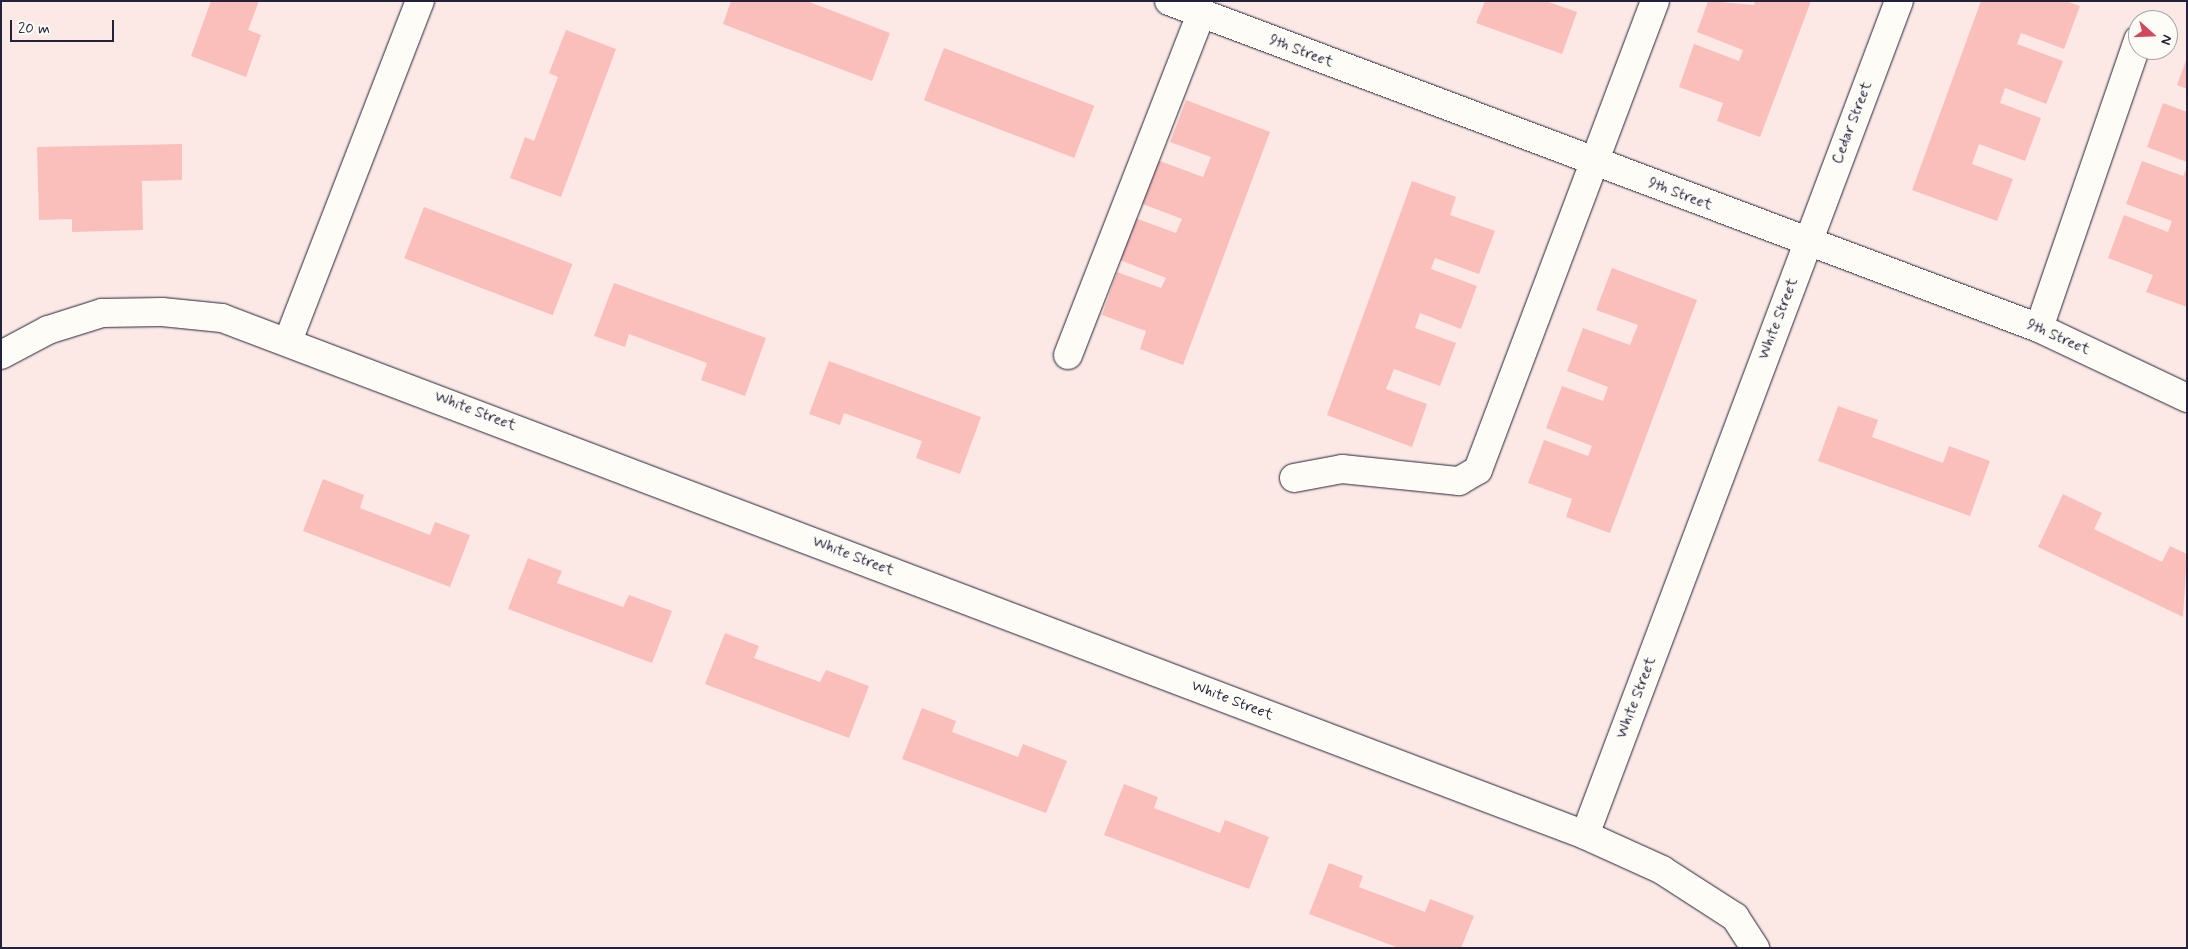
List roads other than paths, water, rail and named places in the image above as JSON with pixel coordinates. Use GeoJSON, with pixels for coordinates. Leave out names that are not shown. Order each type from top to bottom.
{"type":"FeatureCollection","features":[{"type":"Feature","properties":{"kind":"street"},"geometry":{"type":"LineString","coordinates":[[288,341],[420,1]]}},
{"type":"Feature","properties":{"kind":"street","name":"9th Street"},"geometry":{"type":"LineString","coordinates":[[1169,1],[1807,244],[2039,328],[2187,398]]}},
{"type":"Feature","properties":{"kind":"street"},"geometry":{"type":"LineString","coordinates":[[1294,478],[1342,470],[1459,481],[1478,470],[1654,1]]}},
{"type":"Feature","properties":{"kind":"street","name":"Cedar Street"},"geometry":{"type":"LineString","coordinates":[[1807,244],[1899,1]]}},
{"type":"Feature","properties":{"kind":"street"},"geometry":{"type":"LineString","coordinates":[[1068,355],[1201,14]]}},
{"type":"Feature","properties":{"kind":"street"},"geometry":{"type":"LineString","coordinates":[[2039,328],[2131,60]]}},
{"type":"Feature","properties":{"kind":"street","name":"White Street"},"geometry":{"type":"LineString","coordinates":[[1,355],[48,330],[102,313],[162,312],[222,318],[288,341],[1585,835],[1807,244]]}},
{"type":"Feature","properties":{"kind":"street"},"geometry":{"type":"LineString","coordinates":[[1585,835],[1662,870],[1735,917],[1755,948]]}}]}
